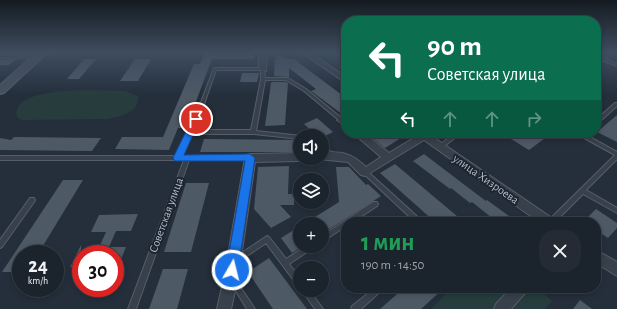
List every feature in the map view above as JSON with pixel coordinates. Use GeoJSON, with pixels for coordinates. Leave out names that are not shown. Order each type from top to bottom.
{"type":"FeatureCollection","features":[{"type":"Feature","properties":{"kind":"street"},"geometry":{"type":"LineString","coordinates":[[0,91],[27,66]]}},
{"type":"Feature","properties":{"kind":"street"},"geometry":{"type":"LineString","coordinates":[[325,66],[341,78]]}},
{"type":"Feature","properties":{"kind":"street"},"geometry":{"type":"LineString","coordinates":[[364,138],[389,158]]}},
{"type":"Feature","properties":{"kind":"street","name":"улица Хизроева"},"geometry":{"type":"LineString","coordinates":[[365,172],[389,158],[416,138]]}},
{"type":"Feature","properties":{"kind":"street","name":"улица Хизроева"},"geometry":{"type":"LineString","coordinates":[[428,138],[541,217]]}},
{"type":"Feature","properties":{"kind":"street"},"geometry":{"type":"LineString","coordinates":[[329,156],[351,159],[365,172]]}},
{"type":"Feature","properties":{"kind":"street"},"geometry":{"type":"LineString","coordinates":[[224,309],[231,278],[232,262],[250,158],[293,157]]}},
{"type":"Feature","properties":{"kind":"street"},"geometry":{"type":"LineString","coordinates":[[601,259],[617,270]]}},
{"type":"Feature","properties":{"kind":"street"},"geometry":{"type":"LineString","coordinates":[[501,309],[515,293]]}},
{"type":"Feature","properties":{"kind":"lane"},"geometry":{"type":"LineString","coordinates":[[178,158],[189,134],[192,132],[215,69],[263,68],[263,79],[253,132]]}},
{"type":"Feature","properties":{"kind":"lane"},"geometry":{"type":"LineString","coordinates":[[263,79],[287,79],[305,90],[341,120]]}},
{"type":"Feature","properties":{"kind":"lane"},"geometry":{"type":"LineString","coordinates":[[601,118],[617,104]]}},
{"type":"Feature","properties":{"kind":"lane"},"geometry":{"type":"LineString","coordinates":[[192,132],[253,132],[293,136]]}},
{"type":"Feature","properties":{"kind":"lane"},"geometry":{"type":"LineString","coordinates":[[440,147],[452,138]]}},
{"type":"Feature","properties":{"kind":"lane"},"geometry":{"type":"LineString","coordinates":[[556,217],[617,155],[589,138]]}},
{"type":"Feature","properties":{"kind":"lane"},"geometry":{"type":"LineString","coordinates":[[329,153],[334,156]]}},
{"type":"Feature","properties":{"kind":"lane"},"geometry":{"type":"LineString","coordinates":[[0,158],[250,158]]}},
{"type":"Feature","properties":{"kind":"lane","name":"Советская улица"},"geometry":{"type":"LineString","coordinates":[[132,309],[187,158]]}},
{"type":"Feature","properties":{"kind":"lane"},"geometry":{"type":"LineString","coordinates":[[365,172],[414,217]]}},
{"type":"Feature","properties":{"kind":"lane"},"geometry":{"type":"LineString","coordinates":[[583,191],[617,211]]}},
{"type":"Feature","properties":{"kind":"lane"},"geometry":{"type":"LineString","coordinates":[[0,245],[32,200]]}},
{"type":"Feature","properties":{"kind":"lane"},"geometry":{"type":"LineString","coordinates":[[356,217],[375,204]]}},
{"type":"Feature","properties":{"kind":"lane"},"geometry":{"type":"LineString","coordinates":[[329,235],[341,227]]}},
{"type":"Feature","properties":{"kind":"lane"},"geometry":{"type":"LineString","coordinates":[[232,262],[267,239],[293,274]]}},
{"type":"Feature","properties":{"kind":"lane"},"geometry":{"type":"LineString","coordinates":[[285,263],[300,253]]}},
{"type":"Feature","properties":{"kind":"lane"},"geometry":{"type":"LineString","coordinates":[[231,278],[251,309]]}},
{"type":"Feature","properties":{"kind":"lane"},"geometry":{"type":"LineString","coordinates":[[355,309],[374,293]]}},
{"type":"Feature","properties":{"kind":"lane"},"geometry":{"type":"LineString","coordinates":[[310,297],[319,309]]}},
{"type":"Feature","properties":{"kind":"green space"},"geometry":{"type":"Polygon","coordinates":[[[81,90],[125,91],[138,96],[138,102],[136,106],[128,113],[117,117],[106,119],[22,120],[17,117],[19,106],[28,99],[43,94],[81,90]]]}},
{"type":"Feature","properties":{"kind":"green space"},"geometry":{"type":"Polygon","coordinates":[[[447,293],[543,293],[552,301],[545,309],[431,309],[447,293]]]}},
{"type":"Feature","properties":{"kind":"building"},"geometry":{"type":"Polygon","coordinates":[[[78,66],[90,66],[79,79],[67,79],[78,66]]]}},
{"type":"Feature","properties":{"kind":"building"},"geometry":{"type":"Polygon","coordinates":[[[130,66],[147,66],[138,81],[120,81],[130,66]]]}},
{"type":"Feature","properties":{"kind":"building"},"geometry":{"type":"Polygon","coordinates":[[[193,66],[209,66],[186,128],[178,128],[169,150],[115,149],[122,137],[163,137],[193,66]]]}},
{"type":"Feature","properties":{"kind":"building"},"geometry":{"type":"Polygon","coordinates":[[[275,66],[304,66],[341,94],[341,113],[311,91],[316,89],[289,68],[289,77],[274,76],[275,66]]]}},
{"type":"Feature","properties":{"kind":"building"},"geometry":{"type":"Polygon","coordinates":[[[242,73],[259,73],[257,82],[240,82],[242,73]]]}},
{"type":"Feature","properties":{"kind":"building"},"geometry":{"type":"Polygon","coordinates":[[[271,83],[288,83],[285,125],[265,126],[271,83]]]}},
{"type":"Feature","properties":{"kind":"building"},"geometry":{"type":"Polygon","coordinates":[[[617,115],[617,142],[601,134],[601,129],[617,115]]]}},
{"type":"Feature","properties":{"kind":"building"},"geometry":{"type":"Polygon","coordinates":[[[317,118],[333,132],[329,134],[329,129],[309,129],[304,124],[317,118]]]}},
{"type":"Feature","properties":{"kind":"building"},"geometry":{"type":"Polygon","coordinates":[[[14,137],[101,138],[92,151],[0,150],[0,138],[11,140],[14,137]]]}},
{"type":"Feature","properties":{"kind":"building"},"geometry":{"type":"Polygon","coordinates":[[[372,138],[401,138],[385,148],[372,138]]]}},
{"type":"Feature","properties":{"kind":"building"},"geometry":{"type":"Polygon","coordinates":[[[509,138],[545,138],[529,150],[509,138]]]}},
{"type":"Feature","properties":{"kind":"building"},"geometry":{"type":"Polygon","coordinates":[[[204,139],[293,140],[293,152],[200,152],[204,139]]]}},
{"type":"Feature","properties":{"kind":"building"},"geometry":{"type":"Polygon","coordinates":[[[424,154],[486,201],[487,200],[510,217],[491,217],[472,202],[470,203],[413,161],[424,154]]]}},
{"type":"Feature","properties":{"kind":"building"},"geometry":{"type":"Polygon","coordinates":[[[395,164],[458,217],[429,217],[380,173],[395,164]]]}},
{"type":"Feature","properties":{"kind":"building"},"geometry":{"type":"Polygon","coordinates":[[[289,166],[288,194],[293,194],[293,205],[280,205],[291,217],[271,228],[254,209],[258,167],[289,166]]]}},
{"type":"Feature","properties":{"kind":"building"},"geometry":{"type":"Polygon","coordinates":[[[336,167],[349,167],[366,185],[368,184],[381,196],[348,217],[341,217],[341,222],[329,229],[329,217],[315,217],[339,202],[336,167]]]}},
{"type":"Feature","properties":{"kind":"building"},"geometry":{"type":"Polygon","coordinates":[[[63,180],[83,180],[43,245],[20,245],[63,180]]]}},
{"type":"Feature","properties":{"kind":"building"},"geometry":{"type":"Polygon","coordinates":[[[186,183],[209,183],[191,252],[164,252],[186,183]]]}},
{"type":"Feature","properties":{"kind":"building"},"geometry":{"type":"Polygon","coordinates":[[[596,209],[617,223],[617,228],[608,238],[601,233],[601,217],[588,217],[596,209]]]}},
{"type":"Feature","properties":{"kind":"building"},"geometry":{"type":"Polygon","coordinates":[[[138,214],[131,231],[116,231],[110,245],[100,245],[106,232],[91,232],[99,215],[138,214]]]}},
{"type":"Feature","properties":{"kind":"building"},"geometry":{"type":"Polygon","coordinates":[[[293,230],[293,252],[292,253],[281,238],[293,230]]]}},
{"type":"Feature","properties":{"kind":"building"},"geometry":{"type":"Polygon","coordinates":[[[12,257],[12,272],[2,272],[12,257]]]}},
{"type":"Feature","properties":{"kind":"building"},"geometry":{"type":"Polygon","coordinates":[[[269,258],[293,290],[293,297],[298,297],[307,309],[273,309],[248,272],[269,258]]]}},
{"type":"Feature","properties":{"kind":"building"},"geometry":{"type":"Polygon","coordinates":[[[163,269],[188,269],[177,309],[149,309],[163,269]]]}},
{"type":"Feature","properties":{"kind":"building"},"geometry":{"type":"Polygon","coordinates":[[[398,293],[439,293],[421,309],[380,309],[398,293]]]}},
{"type":"Feature","properties":{"kind":"building"},"geometry":{"type":"Polygon","coordinates":[[[580,300],[592,309],[573,309],[580,300]]]}},
{"type":"Feature","properties":{"kind":"route"},"geometry":{"type":"LineString","coordinates":[[196,119],[192,132],[189,134],[178,158],[250,158],[232,262],[232,270]]}}]}
